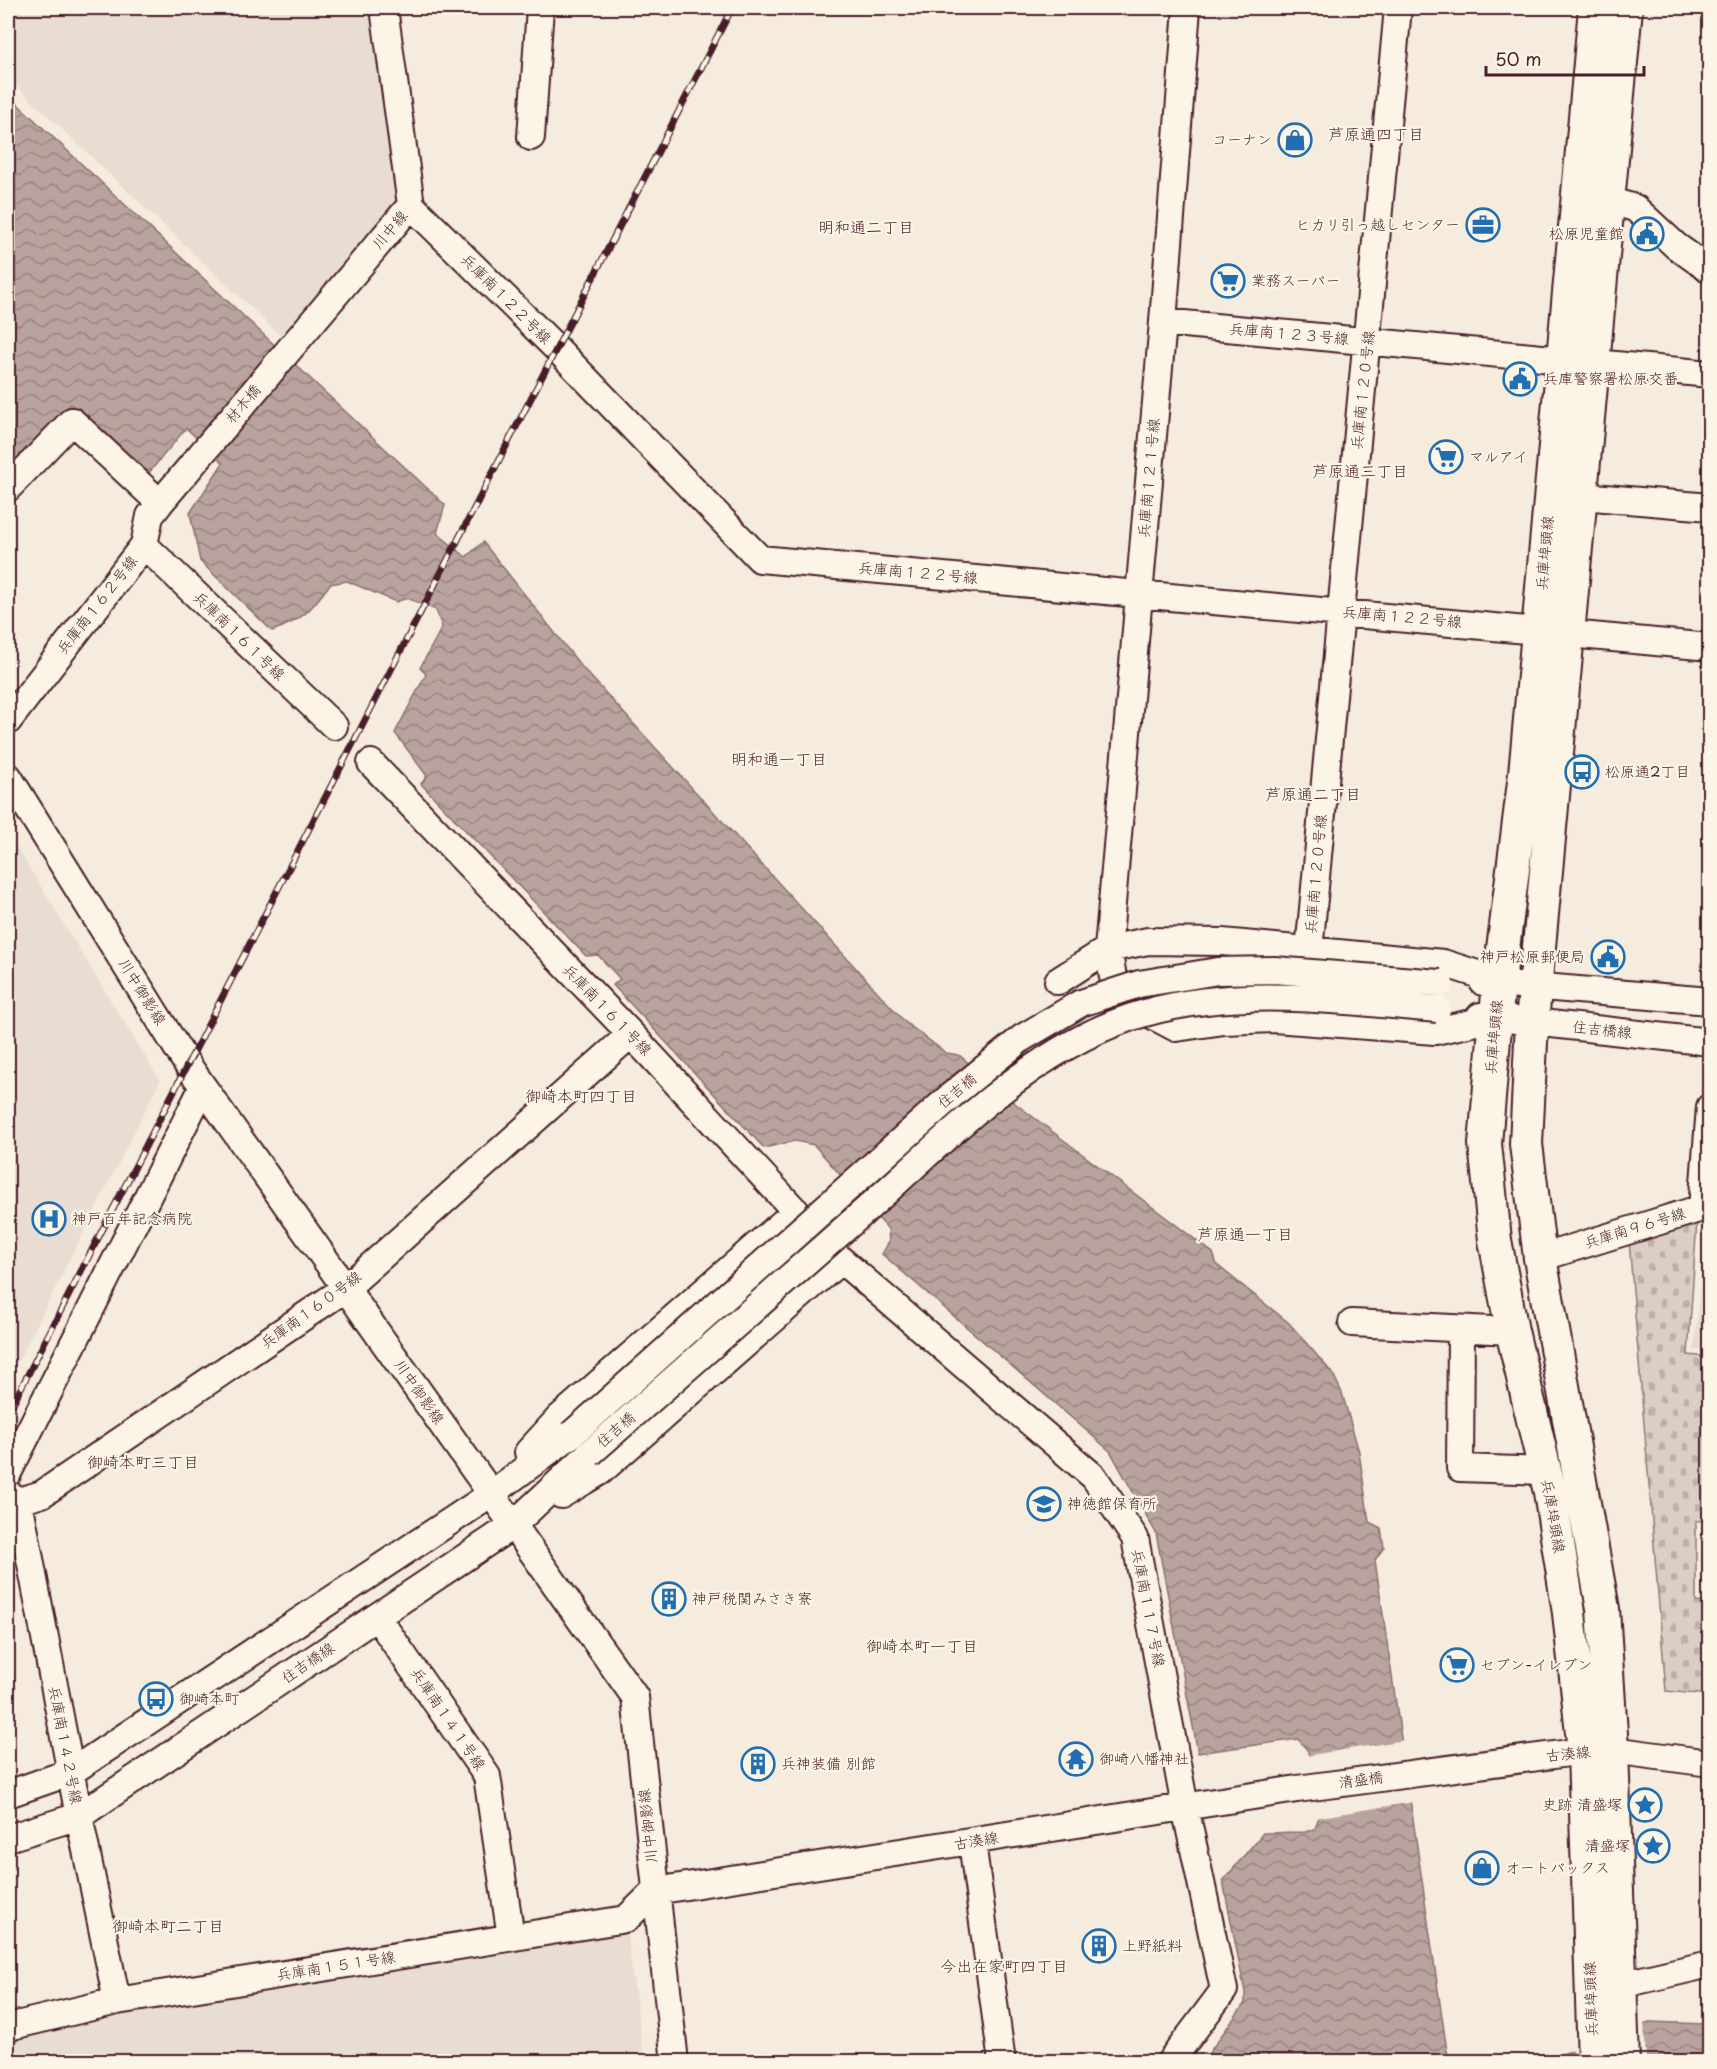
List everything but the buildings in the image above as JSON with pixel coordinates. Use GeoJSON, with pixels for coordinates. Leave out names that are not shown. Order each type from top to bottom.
{"type":"FeatureCollection","features":[{"type":"Feature","properties":{"kind":"main road","name":"兵庫埠頭線"},"geometry":{"type":"LineString","coordinates":[[1594,2061],[1606,2001],[1598,1750],[1604,1609],[1540,1258],[1526,1144],[1532,1022],[1582,496],[1578,361],[1582,142],[1595,8]]}},
{"type":"Feature","properties":{"kind":"main road","name":"兵庫埠頭線"},"geometry":{"type":"LineString","coordinates":[[1598,1750],[1569,1613],[1548,1482],[1512,1331],[1495,1240],[1485,1144],[1495,1018],[1525,774],[1537,630],[1578,361],[1607,200],[1626,8]]}},
{"type":"Feature","properties":{"kind":"main road"},"geometry":{"type":"LineString","coordinates":[[1582,142],[1612,144]]}},
{"type":"Feature","properties":{"kind":"main road"},"geometry":{"type":"LineString","coordinates":[[1512,1331],[1553,1322]]}},
{"type":"Feature","properties":{"kind":"main road"},"geometry":{"type":"LineString","coordinates":[[1548,1482],[1582,1485]]}},
{"type":"Feature","properties":{"kind":"main road","name":"兵庫埠頭線"},"geometry":{"type":"LineString","coordinates":[[1606,2001],[1623,2061]]}},
{"type":"Feature","properties":{"kind":"street","name":"川中線"},"geometry":{"type":"LineString","coordinates":[[287,351],[411,205],[384,8]]}},
{"type":"Feature","properties":{"kind":"street"},"geometry":{"type":"LineString","coordinates":[[531,137],[540,8]]}},
{"type":"Feature","properties":{"kind":"street","name":"兵庫南１２１号線"},"geometry":{"type":"LineString","coordinates":[[1187,8],[1163,322],[1108,949],[1113,976],[1136,1008],[1176,1028],[1224,1021],[1274,1019],[1435,1031],[1495,1018]]}},
{"type":"Feature","properties":{"kind":"street","name":"兵庫南１２０号線"},"geometry":{"type":"LineString","coordinates":[[1309,951],[1398,8]]}},
{"type":"Feature","properties":{"kind":"street"},"geometry":{"type":"LineString","coordinates":[[1607,200],[1635,208],[1676,246],[1710,270]]}},
{"type":"Feature","properties":{"kind":"street","name":"兵庫南１２２号線"},"geometry":{"type":"LineString","coordinates":[[411,205],[556,349],[760,559],[1341,611],[1710,647]]}},
{"type":"Feature","properties":{"kind":"street","name":"兵庫南１２３号線"},"geometry":{"type":"LineString","coordinates":[[1163,322],[1710,374]]}},
{"type":"Feature","properties":{"kind":"street","name":"材木橋"},"geometry":{"type":"LineString","coordinates":[[198,456],[287,351]]}},
{"type":"Feature","properties":{"kind":"street"},"geometry":{"type":"LineString","coordinates":[[8,488],[72,421],[155,509]]}},
{"type":"Feature","properties":{"kind":"street","name":"兵庫南１６２号線"},"geometry":{"type":"LineString","coordinates":[[8,721],[144,545],[155,509],[198,456]]}},
{"type":"Feature","properties":{"kind":"street"},"geometry":{"type":"LineString","coordinates":[[1582,496],[1710,507]]}},
{"type":"Feature","properties":{"kind":"street","name":"兵庫南１６１号線"},"geometry":{"type":"LineString","coordinates":[[144,545],[334,726]]}},
{"type":"Feature","properties":{"kind":"street","name":"兵庫南１６１号線"},"geometry":{"type":"LineString","coordinates":[[371,763],[631,1034],[841,1260]]}},
{"type":"Feature","properties":{"kind":"street","name":"川中御影線"},"geometry":{"type":"LineString","coordinates":[[8,776],[203,1087],[490,1495],[635,1696],[675,2061]]}},
{"type":"Feature","properties":{"kind":"street"},"geometry":{"type":"LineString","coordinates":[[1058,981],[1108,949],[1148,941],[1222,942],[1443,963],[1499,981],[1710,1001]]}},
{"type":"Feature","properties":{"kind":"street","name":"住吉橋"},"geometry":{"type":"LineString","coordinates":[[490,1495],[572,1434],[953,1094],[1022,1038],[1081,1003],[1139,984],[1218,971],[1274,970],[1440,983],[1499,981]]}},
{"type":"Feature","properties":{"kind":"street","name":"住吉橋"},"geometry":{"type":"LineString","coordinates":[[589,1454],[970,1118],[1038,1065],[1090,1033],[1145,1013],[1218,999],[1276,996],[1437,1009],[1495,1018]]}},
{"type":"Feature","properties":{"kind":"street","name":"住吉橋線"},"geometry":{"type":"LineString","coordinates":[[1495,1018],[1710,1042]]}},
{"type":"Feature","properties":{"kind":"street","name":"兵庫南１６０号線"},"geometry":{"type":"LineString","coordinates":[[13,1498],[42,1494],[346,1288],[631,1034]]}},
{"type":"Feature","properties":{"kind":"street"},"geometry":{"type":"LineString","coordinates":[[8,1473],[203,1087]]}},
{"type":"Feature","properties":{"kind":"street","name":"兵庫南９６号線"},"geometry":{"type":"LineString","coordinates":[[1540,1258],[1702,1208],[1710,1107]]}},
{"type":"Feature","properties":{"kind":"street"},"geometry":{"type":"LineString","coordinates":[[8,1794],[70,1772],[490,1495],[559,1418],[796,1211]]}},
{"type":"Feature","properties":{"kind":"street"},"geometry":{"type":"LineString","coordinates":[[512,1526],[601,1471],[841,1260]]}},
{"type":"Feature","properties":{"kind":"street","name":"兵庫南１１７号線"},"geometry":{"type":"LineString","coordinates":[[841,1260],[1094,1477],[1135,1538],[1185,1807],[1224,1990],[1170,2061]]}},
{"type":"Feature","properties":{"kind":"street"},"geometry":{"type":"LineString","coordinates":[[1352,1323],[1461,1331],[1512,1331]]}},
{"type":"Feature","properties":{"kind":"street"},"geometry":{"type":"LineString","coordinates":[[1461,1331],[1460,1468],[1548,1482]]}},
{"type":"Feature","properties":{"kind":"street","name":"住吉橋線"},"geometry":{"type":"LineString","coordinates":[[8,1838],[79,1815],[512,1526],[589,1454]]}},
{"type":"Feature","properties":{"kind":"street","name":"兵庫南１４２号線"},"geometry":{"type":"LineString","coordinates":[[13,1498],[117,2001]]}},
{"type":"Feature","properties":{"kind":"street","name":"兵庫南１４１号線"},"geometry":{"type":"LineString","coordinates":[[377,1617],[487,1776],[511,1937]]}},
{"type":"Feature","properties":{"kind":"street","name":"古湊線"},"geometry":{"type":"LineString","coordinates":[[1426,1771],[1598,1750],[1710,1762]]}},
{"type":"Feature","properties":{"kind":"street","name":"清盛橋"},"geometry":{"type":"LineString","coordinates":[[1297,1790],[1426,1771]]}},
{"type":"Feature","properties":{"kind":"street","name":"古湊線"},"geometry":{"type":"LineString","coordinates":[[655,1890],[1297,1790]]}},
{"type":"Feature","properties":{"kind":"street"},"geometry":{"type":"LineString","coordinates":[[972,1842],[1002,2061]]}},
{"type":"Feature","properties":{"kind":"street","name":"兵庫南１５１号線"},"geometry":{"type":"LineString","coordinates":[[8,2027],[117,2001],[626,1919],[655,1890]]}},
{"type":"Feature","properties":{"kind":"street"},"geometry":{"type":"LineString","coordinates":[[1606,2001],[1710,1964]]}},
{"type":"Feature","properties":{"kind":"shaded area"},"geometry":{"type":"Polygon","coordinates":[[[8,8],[372,8],[399,197],[283,338],[8,78],[8,8]]]}},
{"type":"Feature","properties":{"kind":"shaded area","name":"神戸百年記念病院"},"geometry":{"type":"Polygon","coordinates":[[[8,833],[160,1081],[18,1362],[8,1357],[8,833]]]}},
{"type":"Feature","properties":{"kind":"shaded area"},"geometry":{"type":"Polygon","coordinates":[[[1709,1180],[1709,1351],[1694,1350],[1709,1180]]]}},
{"type":"Feature","properties":{"kind":"shaded area"},"geometry":{"type":"Polygon","coordinates":[[[627,1932],[644,2061],[8,2062],[8,2039],[122,2014],[627,1932]]]}},
{"type":"Feature","properties":{"kind":"green space"},"geometry":{"type":"Polygon","coordinates":[[[1697,1221],[1688,1355],[1709,1357],[1709,1520],[1696,1521],[1696,1602],[1709,1603],[1709,1695],[1666,1691],[1629,1241],[1697,1221]]]}},
{"type":"Feature","properties":{"kind":"water"},"geometry":{"type":"Polygon","coordinates":[[[8,95],[445,505],[437,533],[466,557],[483,542],[581,666],[905,1022],[946,1053],[959,1055],[1016,1104],[1213,1253],[1217,1265],[1289,1323],[1333,1374],[1342,1393],[1359,1452],[1369,1522],[1381,1528],[1384,1547],[1375,1560],[1447,2051],[1451,2061],[1203,2061],[1245,2003],[1245,1992],[1223,1881],[1263,1833],[1305,1832],[1315,1829],[1318,1819],[1308,1751],[1298,1739],[1198,1753],[1156,1533],[1110,1451],[882,1254],[889,1242],[888,1229],[814,1145],[795,1141],[764,1148],[613,985],[620,979],[598,955],[586,956],[421,784],[427,776],[395,733],[426,674],[420,668],[442,627],[436,610],[407,598],[396,602],[347,581],[330,584],[306,613],[291,623],[272,631],[200,561],[190,513],[223,463],[186,428],[148,474],[71,404],[8,470],[8,95]]]}},
{"type":"Feature","properties":{"kind":"water"},"geometry":{"type":"Polygon","coordinates":[[[1709,2020],[1709,2061],[1541,2062],[1649,2022],[1708,2024],[1709,2020]]]}},
{"type":"Feature","properties":{"kind":"pier"},"geometry":{"type":"Polygon","coordinates":[[[1405,1740],[1414,1802],[1314,1818],[1305,1756],[1405,1740]]]}},
{"type":"Feature","properties":{"kind":"pier"},"geometry":{"type":"Polygon","coordinates":[[[1644,2020],[1646,2061],[1573,2061],[1572,2047],[1644,2020]]]}},
{"type":"Feature","properties":{"kind":"railway"},"geometry":{"type":"LineString","coordinates":[[8,1413],[732,8]]}},
{"type":"Feature","properties":{"kind":"place","name":"コーナン"},"geometry":{"type":"Point","coordinates":[1295,140]}},
{"type":"Feature","properties":{"kind":"place","name":"ヒカリ引っ越しセンター"},"geometry":{"type":"Point","coordinates":[1483,225]}},
{"type":"Feature","properties":{"kind":"place","name":"松原児童館"},"geometry":{"type":"Point","coordinates":[1647,234]}},
{"type":"Feature","properties":{"kind":"place","name":"業務スーパー"},"geometry":{"type":"Point","coordinates":[1228,281]}},
{"type":"Feature","properties":{"kind":"place","name":"兵庫警察署松原交番"},"geometry":{"type":"Point","coordinates":[1520,379]}},
{"type":"Feature","properties":{"kind":"place","name":"マルアイ"},"geometry":{"type":"Point","coordinates":[1446,457]}},
{"type":"Feature","properties":{"kind":"place","name":"松原通2丁目"},"geometry":{"type":"Point","coordinates":[1582,772]}},
{"type":"Feature","properties":{"kind":"place","name":"神戸松原郵便局"},"geometry":{"type":"Point","coordinates":[1608,957]}},
{"type":"Feature","properties":{"kind":"place","name":"神戸百年記念病院"},"geometry":{"type":"Point","coordinates":[49,1219]}},
{"type":"Feature","properties":{"kind":"place","name":"神徳館保育所"},"geometry":{"type":"Point","coordinates":[1044,1504]}},
{"type":"Feature","properties":{"kind":"place","name":"神戸税関みさき寮"},"geometry":{"type":"Point","coordinates":[669,1599]}},
{"type":"Feature","properties":{"kind":"place","name":"セブン-イレブン"},"geometry":{"type":"Point","coordinates":[1457,1665]}},
{"type":"Feature","properties":{"kind":"place","name":"御崎本町"},"geometry":{"type":"Point","coordinates":[156,1699]}},
{"type":"Feature","properties":{"kind":"place","name":"御崎八幡神社"},"geometry":{"type":"Point","coordinates":[1076,1759]}},
{"type":"Feature","properties":{"kind":"place","name":"兵神装備 別館"},"geometry":{"type":"Point","coordinates":[758,1764]}},
{"type":"Feature","properties":{"kind":"place","name":"史跡 清盛塚"},"geometry":{"type":"Point","coordinates":[1645,1805]}},
{"type":"Feature","properties":{"kind":"place","name":"清盛塚"},"geometry":{"type":"Point","coordinates":[1653,1846]}},
{"type":"Feature","properties":{"kind":"place","name":"オートバックス"},"geometry":{"type":"Point","coordinates":[1482,1868]}},
{"type":"Feature","properties":{"kind":"place","name":"上野紙料"},"geometry":{"type":"Point","coordinates":[1099,1946]}},
{"type":"Feature","properties":{"kind":"district","name":"芦原通四丁目"},"geometry":{"type":"Point","coordinates":[1376,134]}},
{"type":"Feature","properties":{"kind":"district","name":"明和通二丁目"},"geometry":{"type":"Point","coordinates":[866,227]}},
{"type":"Feature","properties":{"kind":"district","name":"芦原通三丁目"},"geometry":{"type":"Point","coordinates":[1360,471]}},
{"type":"Feature","properties":{"kind":"district","name":"明和通一丁目"},"geometry":{"type":"Point","coordinates":[779,759]}},
{"type":"Feature","properties":{"kind":"district","name":"芦原通二丁目"},"geometry":{"type":"Point","coordinates":[1313,794]}},
{"type":"Feature","properties":{"kind":"district","name":"御崎本町四丁目"},"geometry":{"type":"Point","coordinates":[581,1096]}},
{"type":"Feature","properties":{"kind":"district","name":"芦原通一丁目"},"geometry":{"type":"Point","coordinates":[1245,1234]}},
{"type":"Feature","properties":{"kind":"district","name":"御崎本町三丁目"},"geometry":{"type":"Point","coordinates":[143,1462]}},
{"type":"Feature","properties":{"kind":"district","name":"御崎本町一丁目"},"geometry":{"type":"Point","coordinates":[922,1646]}},
{"type":"Feature","properties":{"kind":"district","name":"御崎本町二丁目"},"geometry":{"type":"Point","coordinates":[168,1926]}},
{"type":"Feature","properties":{"kind":"district","name":"今出在家町四丁目"},"geometry":{"type":"Point","coordinates":[1004,1966]}}]}
